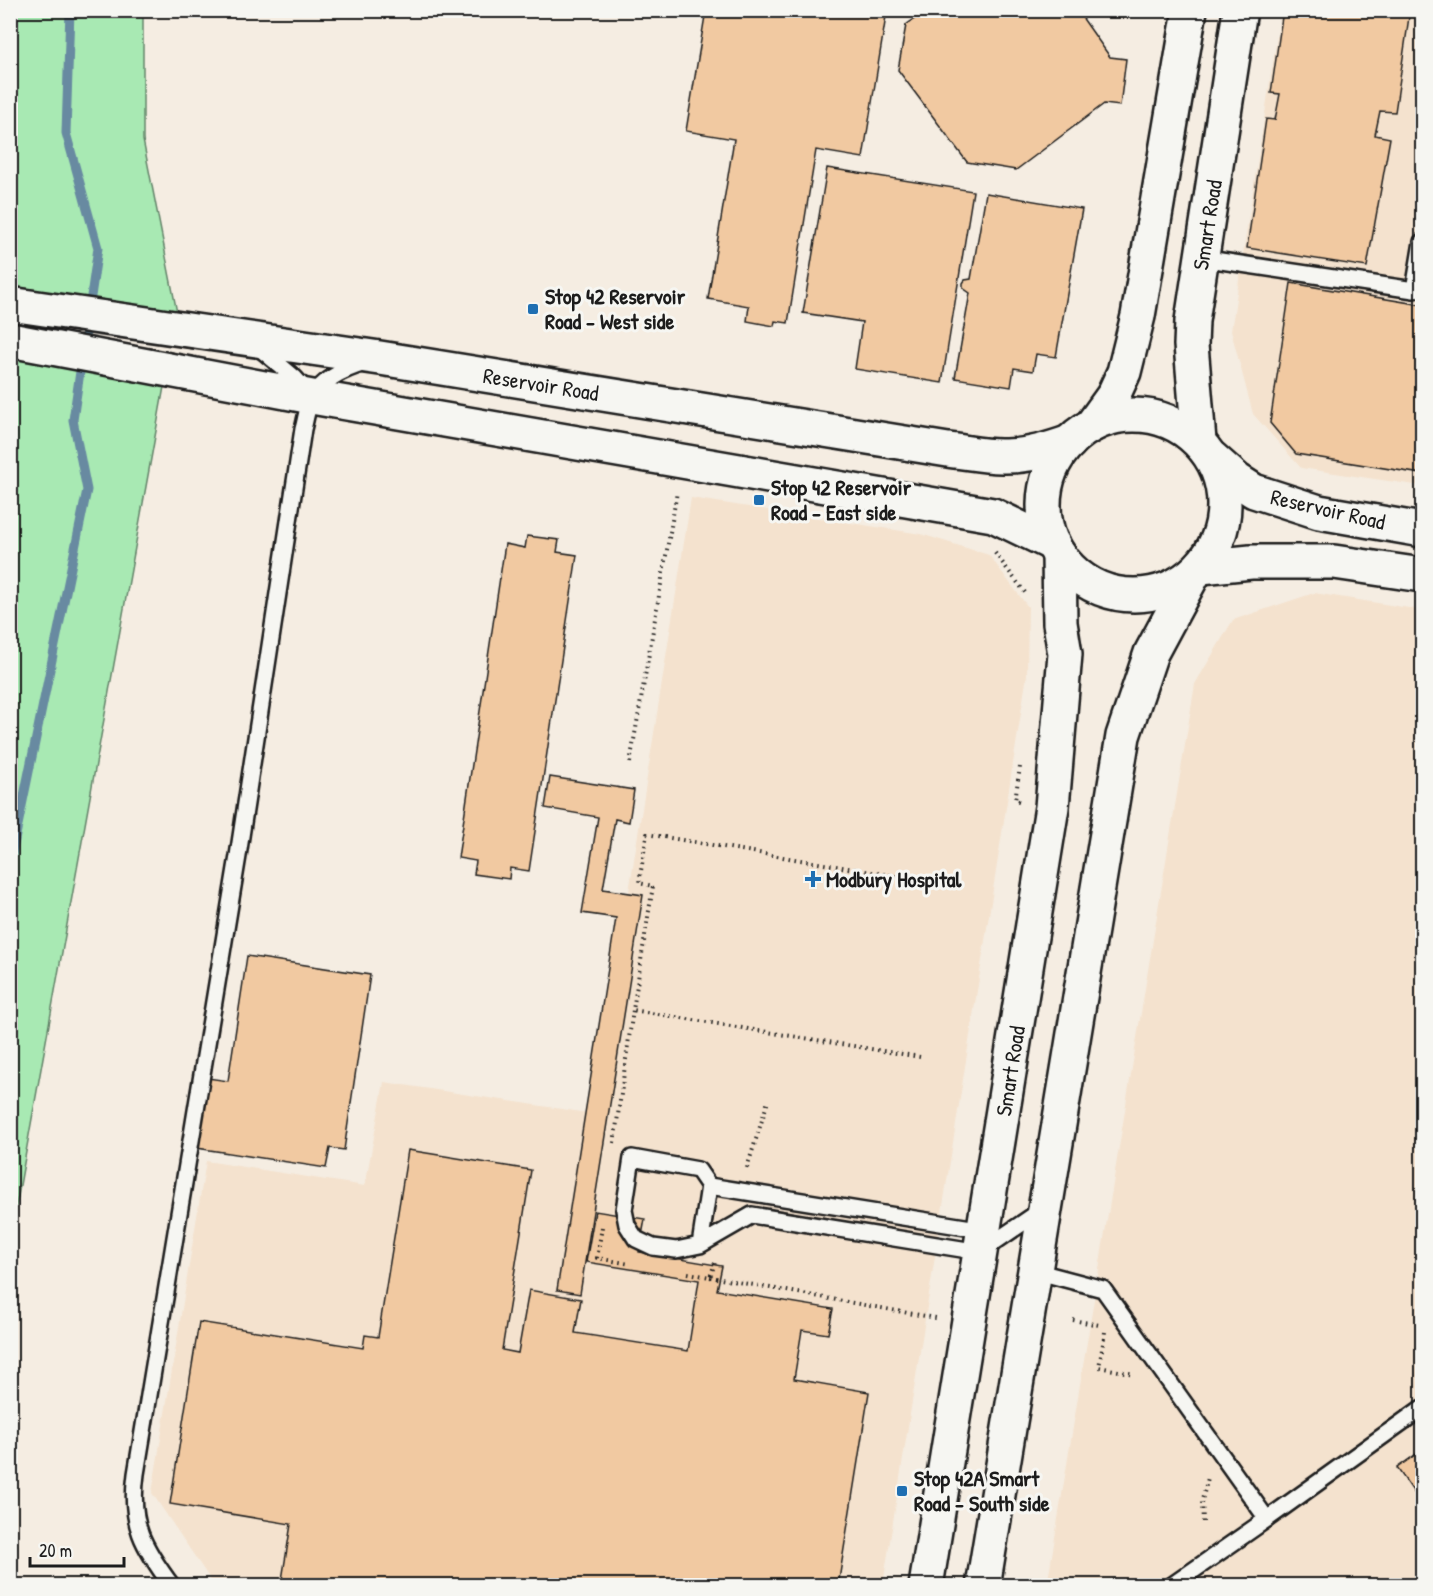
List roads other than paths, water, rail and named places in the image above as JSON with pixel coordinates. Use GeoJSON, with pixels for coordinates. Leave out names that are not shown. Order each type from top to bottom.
{"type":"FeatureCollection","features":[{"type":"Feature","properties":{"kind":"main road"},"geometry":{"type":"LineString","coordinates":[[1190,10],[1138,316],[1124,372],[1113,396],[1059,456],[1050,472],[1044,509],[1047,527],[1056,549],[1067,566],[1083,580],[1101,590],[1129,596],[1157,593],[1176,585],[1197,570]]}},
{"type":"Feature","properties":{"kind":"main road","name":"Smart Road"},"geometry":{"type":"LineString","coordinates":[[1205,449],[1191,345],[1192,321],[1240,10]]}},
{"type":"Feature","properties":{"kind":"main road","name":"Reservoir Road"},"geometry":{"type":"LineString","coordinates":[[10,304],[246,337],[862,437],[1000,456],[1045,451],[1081,434]]}},
{"type":"Feature","properties":{"kind":"main road"},"geometry":{"type":"LineString","coordinates":[[10,340],[312,397],[993,515],[1056,549]]}},
{"type":"Feature","properties":{"kind":"main road"},"geometry":{"type":"LineString","coordinates":[[983,1586],[1123,736],[1151,653],[1197,570],[1218,539],[1225,507],[1221,481],[1205,449],[1186,430],[1148,416],[1123,415],[1081,434]]}},
{"type":"Feature","properties":{"kind":"main road","name":"Reservoir Road"},"geometry":{"type":"LineString","coordinates":[[1205,449],[1237,480],[1262,494],[1319,512],[1422,530]]}},
{"type":"Feature","properties":{"kind":"main road","name":"Smart Road"},"geometry":{"type":"LineString","coordinates":[[926,1586],[1052,807],[1065,654],[1060,623],[1056,549]]}},
{"type":"Feature","properties":{"kind":"main road","name":"Reservoir Road"},"geometry":{"type":"LineString","coordinates":[[1197,570],[1251,562],[1334,562],[1422,575]]}},
{"type":"Feature","properties":{"kind":"lane"},"geometry":{"type":"LineString","coordinates":[[1202,258],[1414,290],[1422,242]]}},
{"type":"Feature","properties":{"kind":"lane"},"geometry":{"type":"LineString","coordinates":[[246,337],[295,378],[312,397]]}},
{"type":"Feature","properties":{"kind":"lane"},"geometry":{"type":"LineString","coordinates":[[172,1586],[138,1533],[132,1500],[238,856],[303,429],[312,397],[331,378],[346,369],[380,358]]}},
{"type":"Feature","properties":{"kind":"lane"},"geometry":{"type":"LineString","coordinates":[[700,1245],[709,1186],[698,1170],[632,1158],[624,1210],[627,1225],[636,1239],[653,1247],[676,1250],[700,1245],[752,1215],[982,1241],[1045,1208]]}},
{"type":"Feature","properties":{"kind":"lane"},"geometry":{"type":"LineString","coordinates":[[709,1186],[982,1241]]}},
{"type":"Feature","properties":{"kind":"lane"},"geometry":{"type":"LineString","coordinates":[[1035,1271],[1103,1289],[1267,1519]]}},
{"type":"Feature","properties":{"kind":"lane"},"geometry":{"type":"LineString","coordinates":[[1171,1586],[1422,1408]]}},
{"type":"Feature","properties":{"kind":"waterway"},"geometry":{"type":"LineString","coordinates":[[10,864],[87,490],[73,420],[98,248],[66,133],[70,10]]}},
{"type":"Feature","properties":{"kind":"place","name":"Stop 42 Reservoir Road - West side"},"geometry":{"type":"Point","coordinates":[533,309]}},
{"type":"Feature","properties":{"kind":"place","name":"Stop 42 Reservoir Road - East side"},"geometry":{"type":"Point","coordinates":[759,500]}},
{"type":"Feature","properties":{"kind":"place","name":"Modbury Hospital"},"geometry":{"type":"Point","coordinates":[813,879]}},
{"type":"Feature","properties":{"kind":"place","name":"Stop 42A Smart Road - South side"},"geometry":{"type":"Point","coordinates":[902,1491]}}]}
